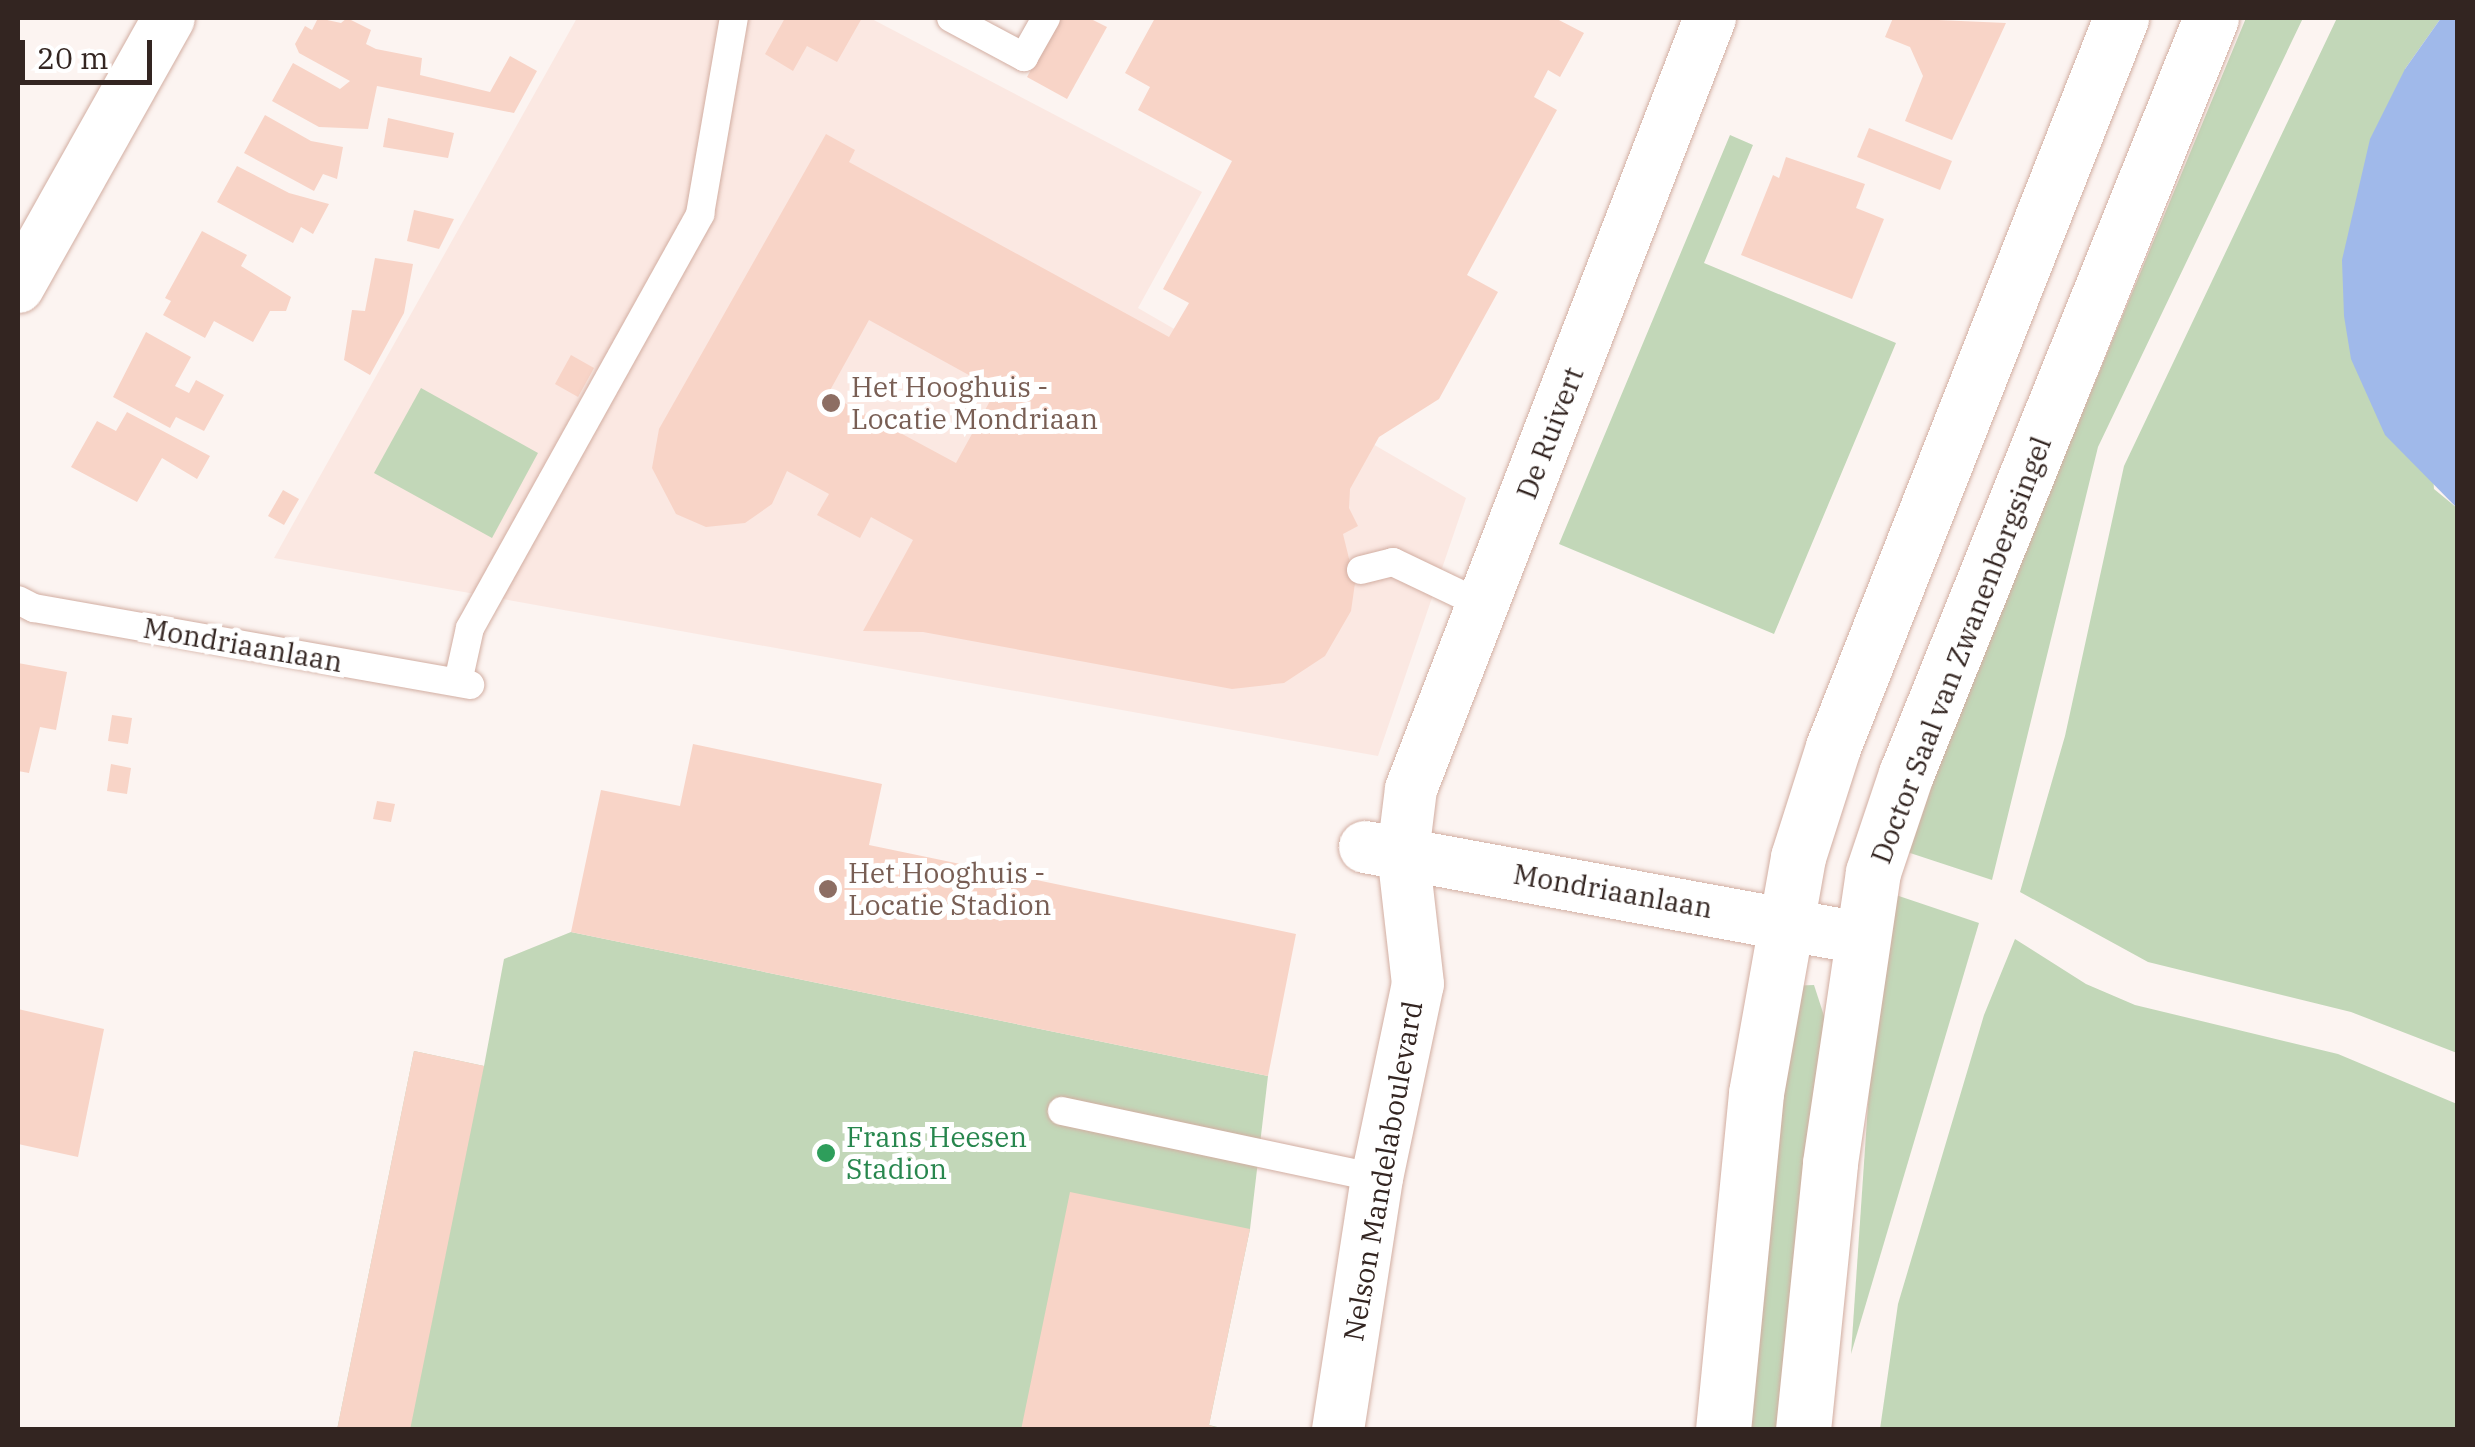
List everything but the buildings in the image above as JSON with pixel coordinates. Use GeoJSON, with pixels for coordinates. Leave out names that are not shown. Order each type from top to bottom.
{"type":"FeatureCollection","features":[{"type":"Feature","properties":{"kind":"main road"},"geometry":{"type":"LineString","coordinates":[[1723,1430],[1756,1093],[1785,923],[1833,747],[2121,18]]}},
{"type":"Feature","properties":{"kind":"main road","name":"Doctor Saal van Zwanenbergsingel"},"geometry":{"type":"LineString","coordinates":[[1802,1430],[1860,938],[1873,872],[1906,774],[2211,18]]}},
{"type":"Feature","properties":{"kind":"street"},"geometry":{"type":"LineString","coordinates":[[18,287],[169,18]]}},
{"type":"Feature","properties":{"kind":"street","name":"De Ruivert"},"geometry":{"type":"LineString","coordinates":[[1384,850],[1710,18]]}},
{"type":"Feature","properties":{"kind":"street","name":"Mondriaanlaan"},"geometry":{"type":"LineString","coordinates":[[1384,850],[1860,938]]}},
{"type":"Feature","properties":{"kind":"street","name":"Nelson Mandelaboulevard"},"geometry":{"type":"LineString","coordinates":[[1338,1430],[1377,1178],[1418,984],[1384,850]]}},
{"type":"Feature","properties":{"kind":"lane","name":"Mondriaanlaan"},"geometry":{"type":"LineString","coordinates":[[18,600],[34,608],[464,684],[470,628],[700,214],[734,18]]}},
{"type":"Feature","properties":{"kind":"lane"},"geometry":{"type":"LineString","coordinates":[[952,18],[1024,57],[1046,18]]}},
{"type":"Feature","properties":{"kind":"lane"},"geometry":{"type":"LineString","coordinates":[[1361,570],[1394,562],[1483,605]]}},
{"type":"Feature","properties":{"kind":"lane"},"geometry":{"type":"LineString","coordinates":[[1062,1111],[1377,1178]]}},
{"type":"Feature","properties":{"kind":"shaded area","name":"Het Hooghuis - Locatie Mondriaan"},"geometry":{"type":"Polygon","coordinates":[[[577,18],[870,18],[1202,192],[1138,308],[1466,498],[1378,756],[274,558],[577,18]]]}},
{"type":"Feature","properties":{"kind":"green space"},"geometry":{"type":"Polygon","coordinates":[[[2246,18],[2303,18],[2098,447],[1992,880],[1901,850],[2246,18]]]}},
{"type":"Feature","properties":{"kind":"green space"},"geometry":{"type":"Polygon","coordinates":[[[2337,18],[2441,18],[2405,69],[2434,489],[2457,508],[2457,1053],[2351,1012],[2148,962],[2020,892],[2065,736],[2124,466],[2337,18]]]}},
{"type":"Feature","properties":{"kind":"green space"},"geometry":{"type":"Polygon","coordinates":[[[1730,135],[1753,145],[1704,263],[1896,343],[1774,634],[1559,544],[1730,135]]]}},
{"type":"Feature","properties":{"kind":"green space"},"geometry":{"type":"Polygon","coordinates":[[[421,388],[538,453],[492,538],[374,473],[421,388]]]}},
{"type":"Feature","properties":{"kind":"green space"},"geometry":{"type":"Polygon","coordinates":[[[1884,891],[1979,923],[1851,1354],[1873,1031],[1884,891]]]}},
{"type":"Feature","properties":{"kind":"green space","name":"Frans Heesen Stadion"},"geometry":{"type":"Polygon","coordinates":[[[571,932],[1268,1076],[1250,1229],[1209,1425],[1226,1429],[337,1430],[414,1051],[484,1066],[504,959],[571,932]]]}},
{"type":"Feature","properties":{"kind":"green space"},"geometry":{"type":"Polygon","coordinates":[[[2015,939],[2086,984],[2135,1005],[2338,1054],[2457,1104],[2457,1429],[1880,1429],[1898,1304],[1984,1015],[2015,939]]]}},
{"type":"Feature","properties":{"kind":"green space"},"geometry":{"type":"Polygon","coordinates":[[[1814,985],[1827,1025],[1786,1429],[1746,1430],[1786,986],[1814,985]]]}},
{"type":"Feature","properties":{"kind":"water"},"geometry":{"type":"Polygon","coordinates":[[[2441,18],[2458,18],[2457,508],[2385,435],[2351,359],[2344,316],[2342,260],[2370,139],[2405,69],[2441,18]]]}},
{"type":"Feature","properties":{"kind":"place","name":"Het Hooghuis - Locatie Mondriaan"},"geometry":{"type":"Point","coordinates":[831,403]}},
{"type":"Feature","properties":{"kind":"place","name":"Het Hooghuis - Locatie Stadion"},"geometry":{"type":"Point","coordinates":[828,889]}},
{"type":"Feature","properties":{"kind":"place","name":"Frans Heesen Stadion"},"geometry":{"type":"Point","coordinates":[826,1153]}}]}
